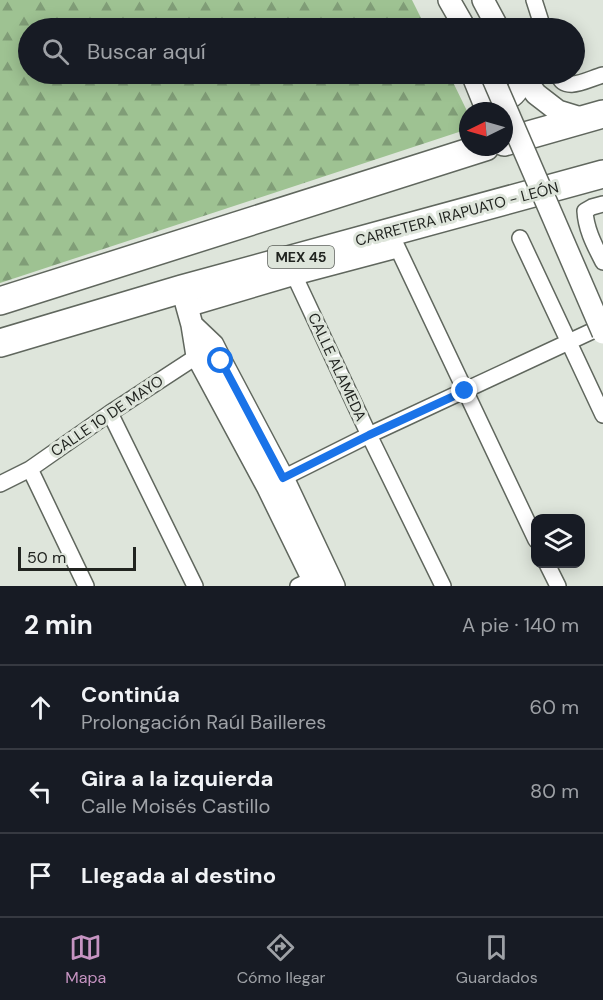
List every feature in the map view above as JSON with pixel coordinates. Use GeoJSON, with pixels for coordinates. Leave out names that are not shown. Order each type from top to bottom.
{"type":"FeatureCollection","features":[{"type":"Feature","properties":{"kind":"highway"},"geometry":{"type":"LineString","coordinates":[[513,140],[594,117]]}},
{"type":"Feature","properties":{"kind":"highway"},"geometry":{"type":"LineString","coordinates":[[0,301],[459,155]]}},
{"type":"Feature","properties":{"kind":"highway","name":"CARRETERA IRAPUATO - LEÓN"},"geometry":{"type":"LineString","coordinates":[[0,343],[187,308],[603,174]]}},
{"type":"Feature","properties":{"kind":"street"},"geometry":{"type":"LineString","coordinates":[[434,0],[444,18]]}},
{"type":"Feature","properties":{"kind":"street"},"geometry":{"type":"LineString","coordinates":[[449,0],[459,18]]}},
{"type":"Feature","properties":{"kind":"street"},"geometry":{"type":"LineString","coordinates":[[483,0],[493,18]]}},
{"type":"Feature","properties":{"kind":"street"},"geometry":{"type":"LineString","coordinates":[[534,0],[540,18]]}},
{"type":"Feature","properties":{"kind":"street"},"geometry":{"type":"LineString","coordinates":[[585,81],[603,75]]}},
{"type":"Feature","properties":{"kind":"street"},"geometry":{"type":"LineString","coordinates":[[476,84],[484,102]]}},
{"type":"Feature","properties":{"kind":"street"},"geometry":{"type":"LineString","coordinates":[[495,84],[603,333]]}},
{"type":"Feature","properties":{"kind":"street"},"geometry":{"type":"LineString","coordinates":[[485,102],[488,99],[495,101],[509,99],[521,84]]}},
{"type":"Feature","properties":{"kind":"street"},"geometry":{"type":"LineString","coordinates":[[529,84],[536,94],[558,111],[594,117]]}},
{"type":"Feature","properties":{"kind":"street"},"geometry":{"type":"LineString","coordinates":[[603,204],[585,212],[585,222],[603,262]]}},
{"type":"Feature","properties":{"kind":"street"},"geometry":{"type":"LineString","coordinates":[[520,238],[603,415]]}},
{"type":"Feature","properties":{"kind":"street"},"geometry":{"type":"LineString","coordinates":[[318,582],[275,482],[205,351],[187,308],[295,277],[394,241],[531,530]]}},
{"type":"Feature","properties":{"kind":"street","name":"CALLE ALAMEDA"},"geometry":{"type":"LineString","coordinates":[[295,277],[443,586]]}},
{"type":"Feature","properties":{"kind":"street"},"geometry":{"type":"LineString","coordinates":[[275,482],[369,435],[603,326]]}},
{"type":"Feature","properties":{"kind":"street","name":"CALLE 10 DE MAYO"},"geometry":{"type":"LineString","coordinates":[[0,484],[30,469],[205,351]]}},
{"type":"Feature","properties":{"kind":"street"},"geometry":{"type":"LineString","coordinates":[[110,413],[195,586]]}},
{"type":"Feature","properties":{"kind":"street"},"geometry":{"type":"LineString","coordinates":[[30,469],[86,586]]}},
{"type":"Feature","properties":{"kind":"street"},"geometry":{"type":"LineString","coordinates":[[549,568],[558,586]]}},
{"type":"Feature","properties":{"kind":"green space"},"geometry":{"type":"Polygon","coordinates":[[[0,0],[412,0],[421,18],[18,18],[18,84],[454,84],[463,102],[459,102],[459,132],[0,283],[0,0]]]}},
{"type":"Feature","properties":{"kind":"route"},"geometry":{"type":"LineString","coordinates":[[221,361],[283,478],[465,391]]}}]}
